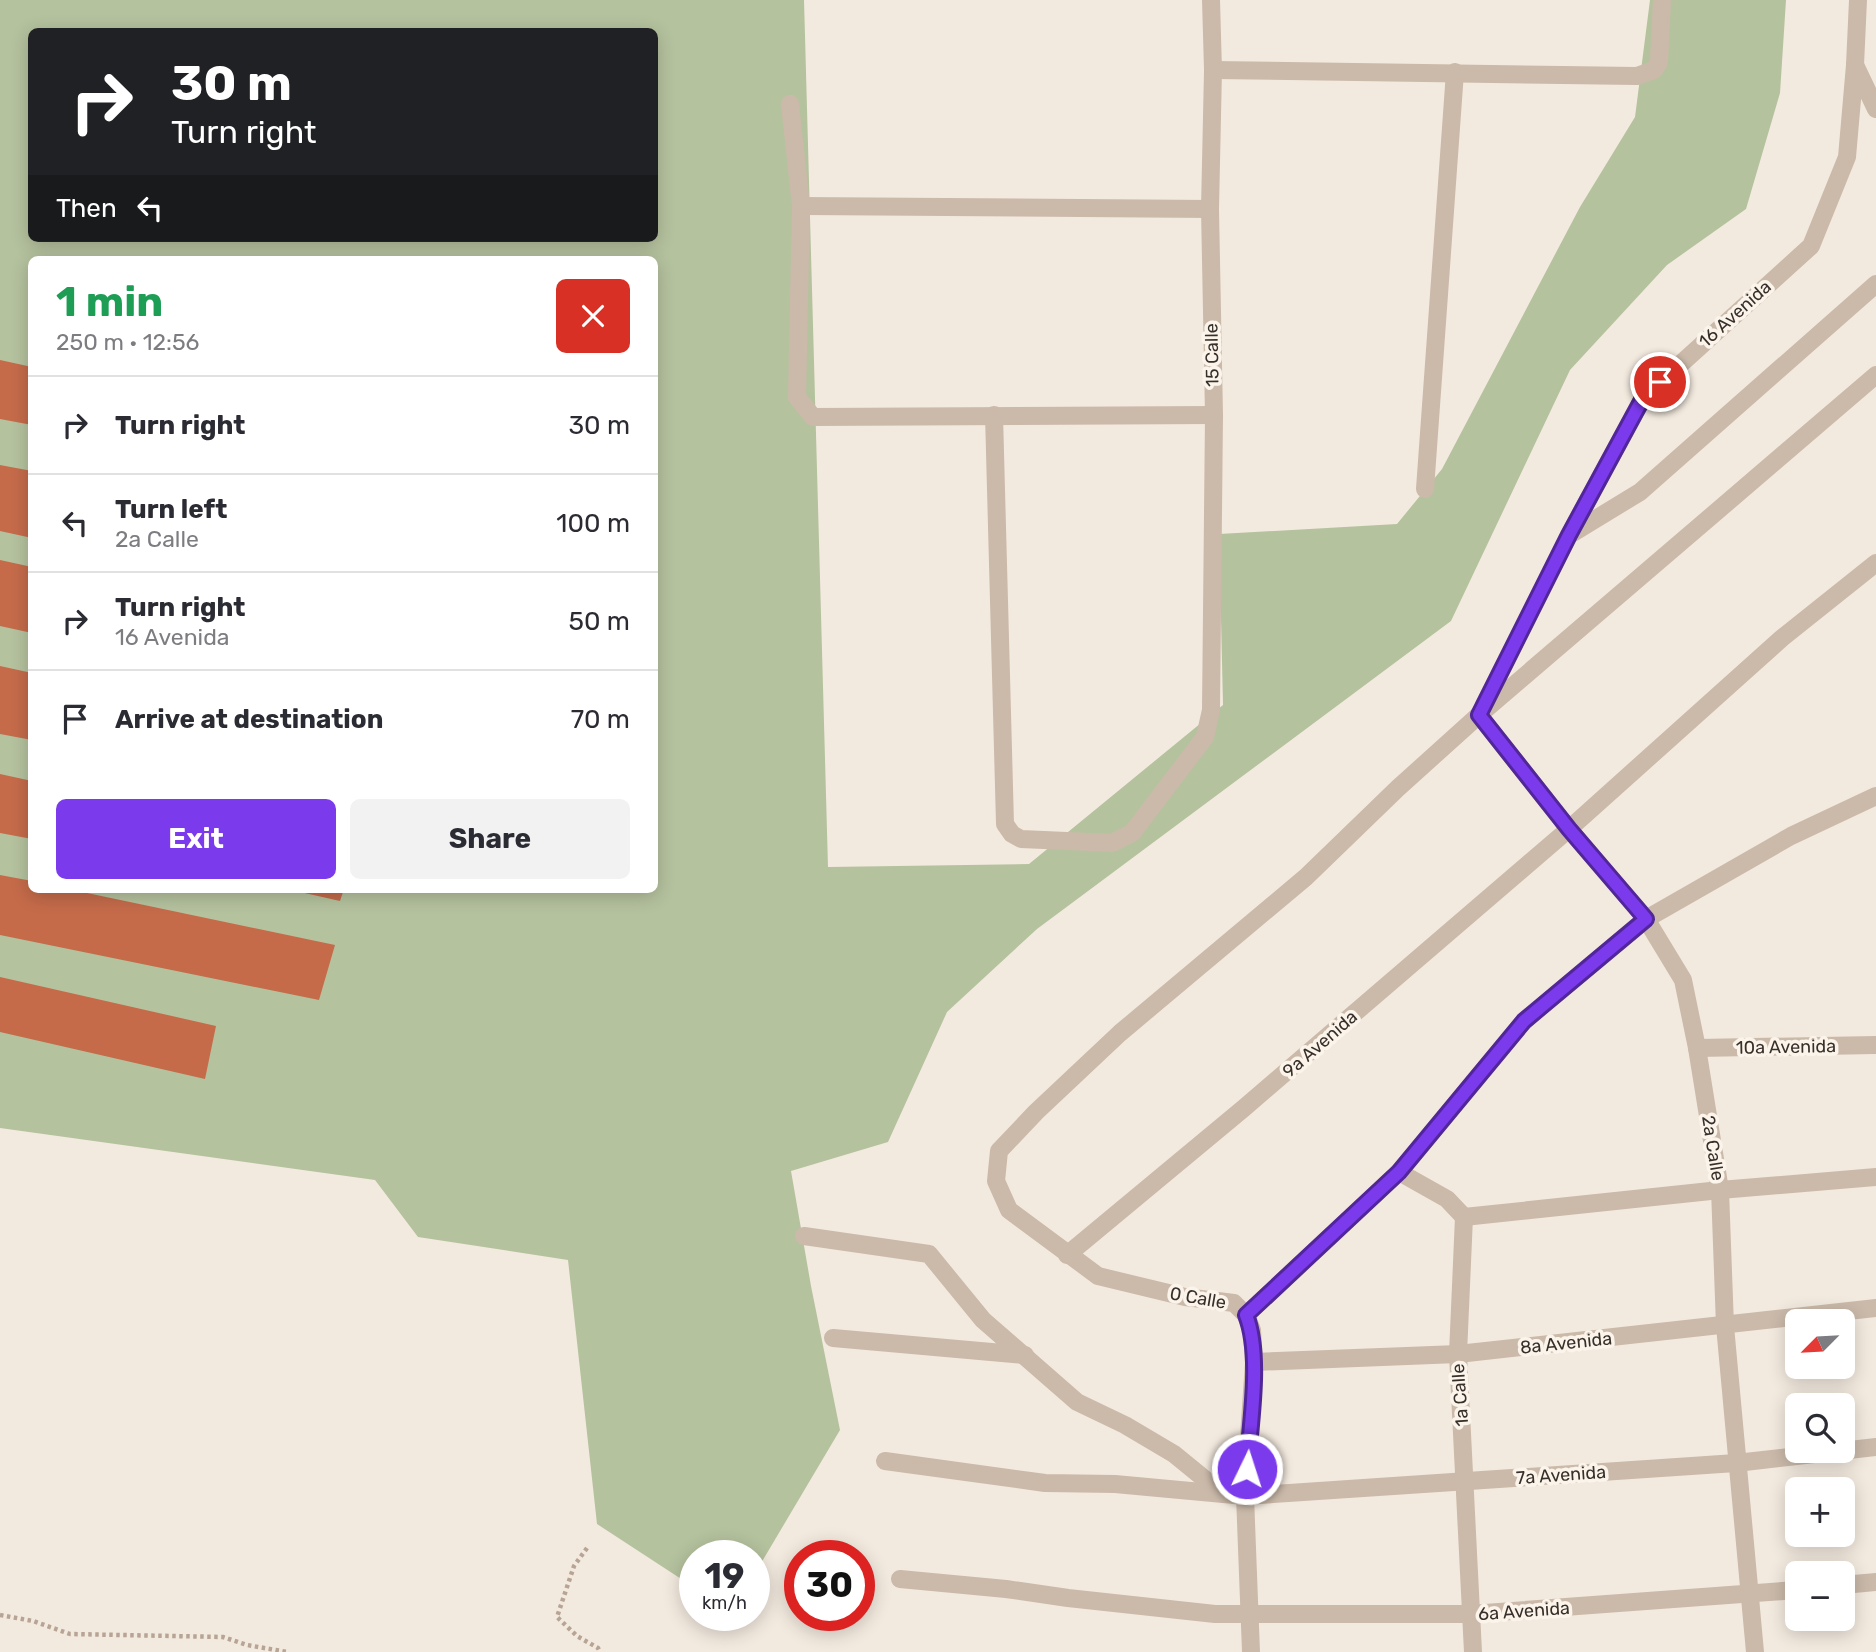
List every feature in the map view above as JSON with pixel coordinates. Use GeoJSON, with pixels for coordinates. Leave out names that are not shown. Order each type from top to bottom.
{"type":"FeatureCollection","features":[{"type":"Feature","properties":{"kind":"street","name":"15 Calle"},"geometry":{"type":"LineString","coordinates":[[994,415],[1005,824],[1012,834],[1021,839],[1112,844],[1132,833],[1205,737],[1211,710],[1214,415],[1210,209],[1213,70],[1211,0]]}},
{"type":"Feature","properties":{"kind":"street"},"geometry":{"type":"LineString","coordinates":[[1213,70],[1637,76],[1654,70],[1659,62],[1662,0]]}},
{"type":"Feature","properties":{"kind":"street","name":"16 Avenida"},"geometry":{"type":"LineString","coordinates":[[1479,715],[1569,535],[1643,398],[1811,246],[1847,157],[1858,0]]}},
{"type":"Feature","properties":{"kind":"street"},"geometry":{"type":"LineString","coordinates":[[1855,65],[1876,109]]}},
{"type":"Feature","properties":{"kind":"street"},"geometry":{"type":"LineString","coordinates":[[1424,489],[1455,72]]}},
{"type":"Feature","properties":{"kind":"street"},"geometry":{"type":"LineString","coordinates":[[790,104],[801,206],[797,397],[813,417],[1214,415]]}},
{"type":"Feature","properties":{"kind":"street"},"geometry":{"type":"LineString","coordinates":[[801,206],[1210,209]]}},
{"type":"Feature","properties":{"kind":"street"},"geometry":{"type":"LineString","coordinates":[[1569,535],[1640,492],[1876,284]]}},
{"type":"Feature","properties":{"kind":"street","name":"0 Calle"},"geometry":{"type":"LineString","coordinates":[[1251,1652],[1245,1496],[1254,1362],[1252,1330],[1246,1315],[1234,1303],[1185,1297],[1098,1276],[1009,1210],[996,1181],[999,1151],[1120,1033],[1306,877],[1479,715],[1876,375]]}},
{"type":"Feature","properties":{"kind":"street","name":"9a Avenida"},"geometry":{"type":"LineString","coordinates":[[1067,1255],[1244,1108],[1569,829],[1782,638],[1876,563]]}},
{"type":"Feature","properties":{"kind":"street","name":"2a Calle"},"geometry":{"type":"LineString","coordinates":[[1479,715],[1569,829],[1646,919],[1683,980],[1720,1190],[1725,1326],[1755,1652]]}},
{"type":"Feature","properties":{"kind":"street"},"geometry":{"type":"LineString","coordinates":[[1246,1315],[1399,1172],[1524,1021],[1646,919],[1791,836],[1876,796]]}},
{"type":"Feature","properties":{"kind":"street","name":"10a Avenida"},"geometry":{"type":"LineString","coordinates":[[1697,1048],[1876,1045]]}},
{"type":"Feature","properties":{"kind":"street"},"geometry":{"type":"LineString","coordinates":[[1399,1172],[1447,1199],[1464,1217],[1720,1190],[1876,1177]]}},
{"type":"Feature","properties":{"kind":"street","name":"1a Calle"},"geometry":{"type":"LineString","coordinates":[[1464,1217],[1458,1354],[1473,1652]]}},
{"type":"Feature","properties":{"kind":"street"},"geometry":{"type":"LineString","coordinates":[[804,1236],[929,1254],[983,1320],[1077,1402],[1125,1425],[1174,1454],[1223,1494]]}},
{"type":"Feature","properties":{"kind":"street","name":"8a Avenida"},"geometry":{"type":"LineString","coordinates":[[1254,1362],[1458,1354],[1876,1308]]}},
{"type":"Feature","properties":{"kind":"street"},"geometry":{"type":"LineString","coordinates":[[833,1338],[1025,1355]]}},
{"type":"Feature","properties":{"kind":"street","name":"7a Avenida"},"geometry":{"type":"LineString","coordinates":[[885,1461],[1045,1483],[1115,1484],[1245,1496],[1737,1463],[1876,1447]]}},
{"type":"Feature","properties":{"kind":"street","name":"6a Avenida"},"geometry":{"type":"LineString","coordinates":[[900,1579],[1215,1614],[1471,1614],[1785,1591]]}},
{"type":"Feature","properties":{"kind":"street"},"geometry":{"type":"LineString","coordinates":[[1855,1584],[1876,1582]]}},
{"type":"Feature","properties":{"kind":"path"},"geometry":{"type":"LineString","coordinates":[[587,1548],[574,1566],[557,1616],[562,1623],[600,1652]]}},
{"type":"Feature","properties":{"kind":"path"},"geometry":{"type":"LineString","coordinates":[[0,1615],[33,1621],[70,1634],[223,1637],[287,1652]]}},
{"type":"Feature","properties":{"kind":"green space"},"geometry":{"type":"Polygon","coordinates":[[[0,0],[804,0],[828,867],[1029,864],[1223,705],[1219,534],[1397,524],[1442,469],[1580,207],[1635,117],[1650,0],[1786,0],[1780,93],[1746,209],[1667,265],[1570,370],[1451,621],[1037,929],[947,1012],[888,1142],[791,1171],[840,1430],[770,1548],[770,1540],[679,1540],[679,1578],[597,1524],[568,1260],[418,1237],[375,1180],[0,1128],[0,0]]]}},
{"type":"Feature","properties":{"kind":"building"},"geometry":{"type":"Polygon","coordinates":[[[0,360],[28,366],[28,424],[0,419],[0,360]]]}},
{"type":"Feature","properties":{"kind":"building"},"geometry":{"type":"Polygon","coordinates":[[[0,465],[28,470],[28,537],[0,531],[0,465]]]}},
{"type":"Feature","properties":{"kind":"building"},"geometry":{"type":"Polygon","coordinates":[[[0,560],[28,566],[28,632],[0,626],[0,560]]]}},
{"type":"Feature","properties":{"kind":"building"},"geometry":{"type":"Polygon","coordinates":[[[0,666],[28,672],[28,739],[0,734],[0,666]]]}},
{"type":"Feature","properties":{"kind":"building"},"geometry":{"type":"Polygon","coordinates":[[[0,774],[28,780],[28,838],[0,833],[0,774]]]}},
{"type":"Feature","properties":{"kind":"building"},"geometry":{"type":"Polygon","coordinates":[[[0,875],[28,880],[28,893],[87,893],[335,945],[319,1000],[0,935],[0,875]]]}},
{"type":"Feature","properties":{"kind":"building"},"geometry":{"type":"Polygon","coordinates":[[[305,893],[343,893],[340,901],[305,893]]]}},
{"type":"Feature","properties":{"kind":"building"},"geometry":{"type":"Polygon","coordinates":[[[0,977],[216,1026],[205,1079],[0,1032],[0,977]]]}},
{"type":"Feature","properties":{"kind":"route"},"geometry":{"type":"LineString","coordinates":[[1247,1469],[1254,1362],[1252,1330],[1246,1315],[1399,1172],[1524,1021],[1646,919],[1569,829],[1479,715],[1569,535],[1643,398],[1660,382]]}}]}
